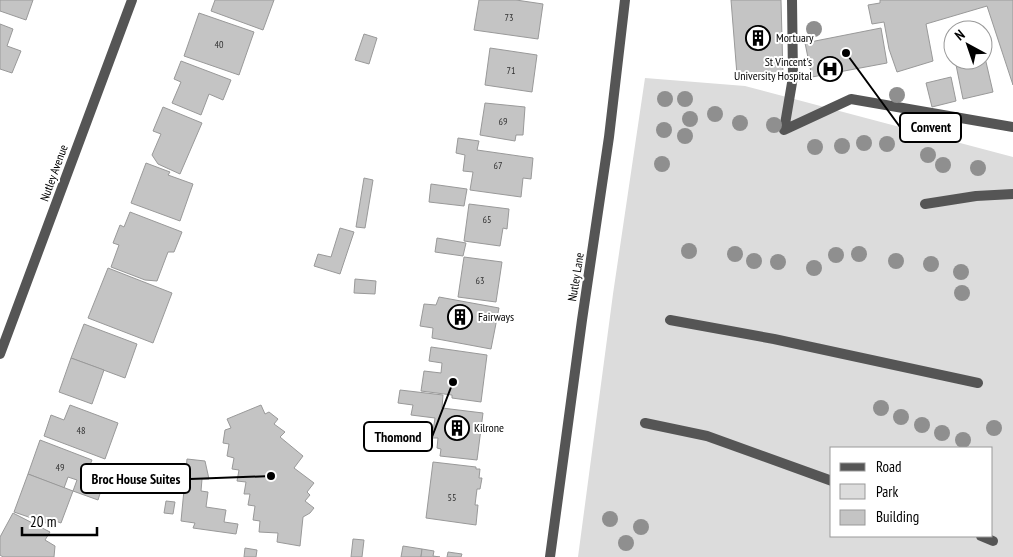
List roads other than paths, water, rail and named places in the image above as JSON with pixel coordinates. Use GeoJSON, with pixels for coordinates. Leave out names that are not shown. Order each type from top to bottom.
{"type":"FeatureCollection","features":[{"type":"Feature","properties":{"kind":"street","name":"Nutley Avenue"},"geometry":{"type":"LineString","coordinates":[[0,354],[132,0]]}},
{"type":"Feature","properties":{"kind":"street","name":"Nutley Lane"},"geometry":{"type":"LineString","coordinates":[[550,557],[609,137],[625,0]]}},
{"type":"Feature","properties":{"kind":"street"},"geometry":{"type":"LineString","coordinates":[[792,0],[793,77],[784,130],[851,99],[1013,127]]}},
{"type":"Feature","properties":{"kind":"street"},"geometry":{"type":"LineString","coordinates":[[924,204],[976,196],[1013,194]]}},
{"type":"Feature","properties":{"kind":"street"},"geometry":{"type":"LineString","coordinates":[[670,320],[774,339],[978,383]]}},
{"type":"Feature","properties":{"kind":"street"},"geometry":{"type":"LineString","coordinates":[[645,423],[707,436],[830,480]]}},
{"type":"Feature","properties":{"kind":"street"},"geometry":{"type":"LineString","coordinates":[[983,537],[993,541]]}},
{"type":"Feature","properties":{"kind":"place","name":"Mortuary"},"geometry":{"type":"Point","coordinates":[758,38]}},
{"type":"Feature","properties":{"kind":"place","name":"Convent"},"geometry":{"type":"Point","coordinates":[846,53]}},
{"type":"Feature","properties":{"kind":"place","name":"St Vincent's University Hospital"},"geometry":{"type":"Point","coordinates":[830,69]}},
{"type":"Feature","properties":{"kind":"place","name":"Fairways"},"geometry":{"type":"Point","coordinates":[460,317]}},
{"type":"Feature","properties":{"kind":"place","name":"Thomond"},"geometry":{"type":"Point","coordinates":[453,382]}},
{"type":"Feature","properties":{"kind":"place","name":"Kilrone"},"geometry":{"type":"Point","coordinates":[457,428]}},
{"type":"Feature","properties":{"kind":"place","name":"Broc House Suites"},"geometry":{"type":"Point","coordinates":[271,476]}}]}
